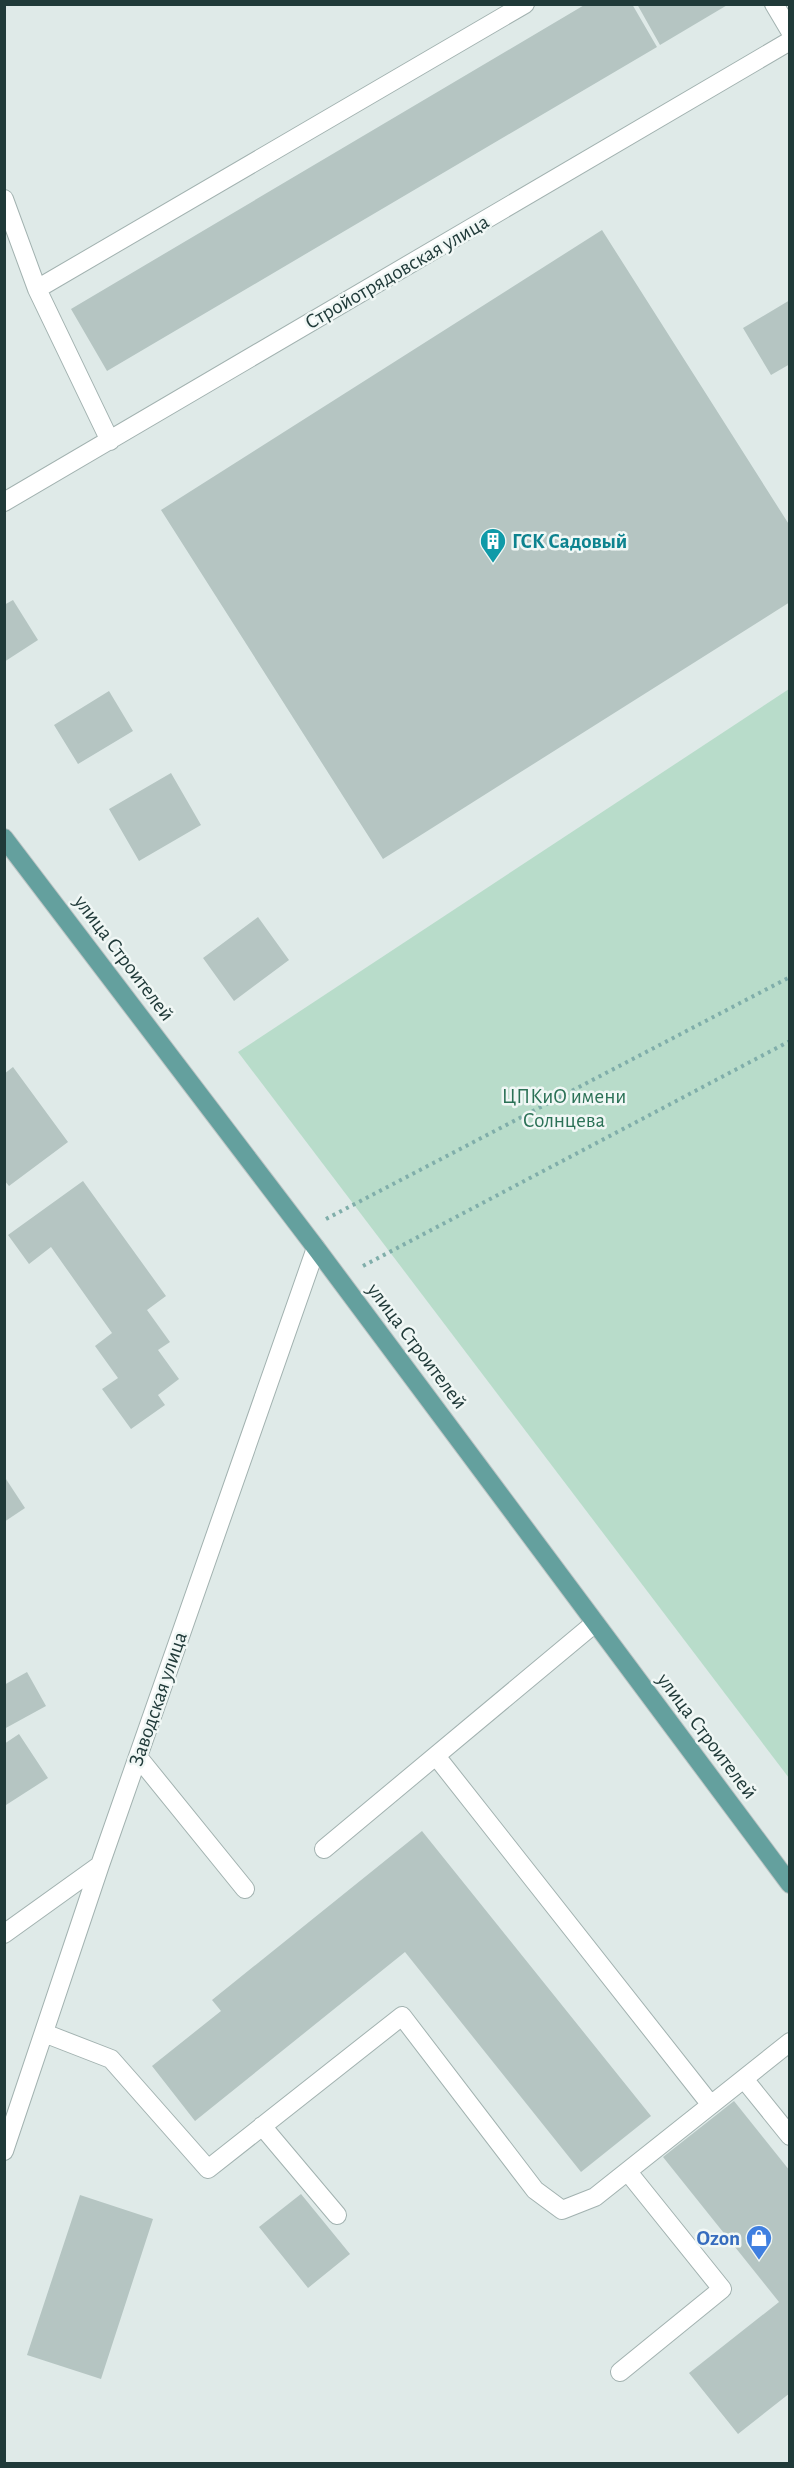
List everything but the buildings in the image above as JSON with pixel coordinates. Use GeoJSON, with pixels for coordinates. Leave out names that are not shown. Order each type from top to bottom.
{"type":"FeatureCollection","features":[{"type":"Feature","properties":{"kind":"main road","name":"улица Строителей"},"geometry":{"type":"LineString","coordinates":[[4,838],[316,1248],[789,1884]]}},
{"type":"Feature","properties":{"kind":"street"},"geometry":{"type":"LineString","coordinates":[[37,289],[525,4]]}},
{"type":"Feature","properties":{"kind":"street"},"geometry":{"type":"LineString","coordinates":[[774,4],[789,31]]}},
{"type":"Feature","properties":{"kind":"street","name":"Стройотрядовская улица"},"geometry":{"type":"LineString","coordinates":[[4,502],[789,41]]}},
{"type":"Feature","properties":{"kind":"street"},"geometry":{"type":"LineString","coordinates":[[4,199],[37,289],[110,441]]}},
{"type":"Feature","properties":{"kind":"street","name":"Заводская улица"},"geometry":{"type":"LineString","coordinates":[[4,2151],[100,1865],[316,1248]]}},
{"type":"Feature","properties":{"kind":"street"},"geometry":{"type":"LineString","coordinates":[[324,1849],[595,1623]]}},
{"type":"Feature","properties":{"kind":"street"},"geometry":{"type":"LineString","coordinates":[[436,1756],[711,2105]]}},
{"type":"Feature","properties":{"kind":"street"},"geometry":{"type":"LineString","coordinates":[[138,1757],[245,1889]]}},
{"type":"Feature","properties":{"kind":"street"},"geometry":{"type":"LineString","coordinates":[[4,1934],[100,1865]]}},
{"type":"Feature","properties":{"kind":"street"},"geometry":{"type":"LineString","coordinates":[[44,2033],[111,2058],[208,2169],[402,2016],[535,2190],[562,2210],[595,2198],[789,2042]]}},
{"type":"Feature","properties":{"kind":"street"},"geometry":{"type":"LineString","coordinates":[[744,2079],[789,2136]]}},
{"type":"Feature","properties":{"kind":"street"},"geometry":{"type":"LineString","coordinates":[[262,2126],[337,2215]]}},
{"type":"Feature","properties":{"kind":"street"},"geometry":{"type":"LineString","coordinates":[[620,2372],[722,2289],[628,2172]]}},
{"type":"Feature","properties":{"kind":"path"},"geometry":{"type":"LineString","coordinates":[[325,1219],[789,977]]}},
{"type":"Feature","properties":{"kind":"path"},"geometry":{"type":"LineString","coordinates":[[360,1267],[789,1041]]}},
{"type":"Feature","properties":{"kind":"green space","name":"ЦПКиО имени Солнцева"},"geometry":{"type":"Polygon","coordinates":[[[789,689],[789,1778],[238,1052],[789,689]]]}},
{"type":"Feature","properties":{"kind":"place","name":"ГСК Садовый"},"geometry":{"type":"Point","coordinates":[493,564]}},
{"type":"Feature","properties":{"kind":"place","name":"Ozon"},"geometry":{"type":"Point","coordinates":[759,2261]}}]}
